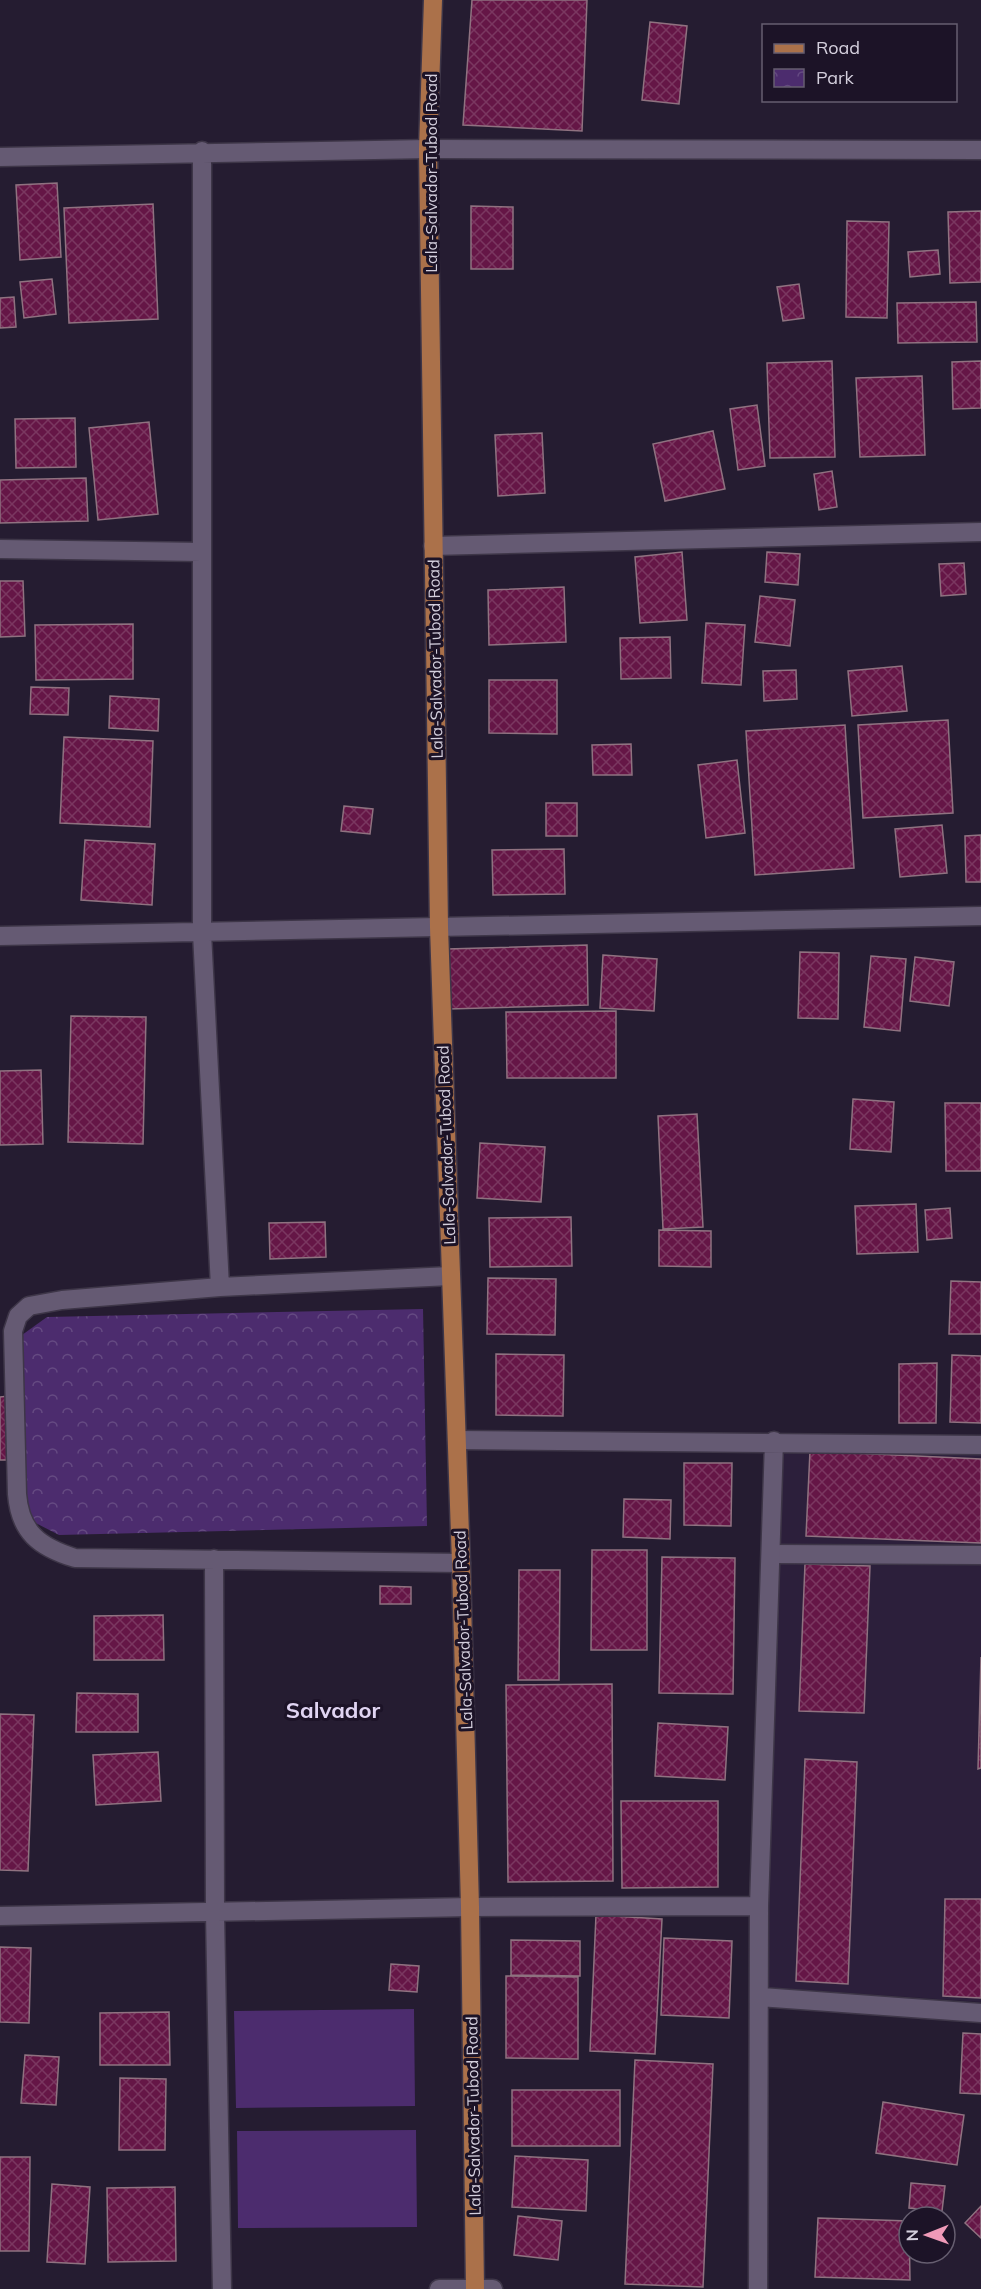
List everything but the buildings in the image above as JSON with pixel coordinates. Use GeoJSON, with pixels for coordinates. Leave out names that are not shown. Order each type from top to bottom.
{"type":"FeatureCollection","features":[{"type":"Feature","properties":{"kind":"main road","name":"Lala-Salvador-Tubod Road"},"geometry":{"type":"LineString","coordinates":[[433,0],[428,149],[439,927],[461,1563],[470,1907],[475,2289]]}},
{"type":"Feature","properties":{"kind":"street"},"geometry":{"type":"LineString","coordinates":[[0,157],[202,151],[428,149],[981,150]]}},
{"type":"Feature","properties":{"kind":"street"},"geometry":{"type":"LineString","coordinates":[[202,151],[202,933],[220,1287]]}},
{"type":"Feature","properties":{"kind":"street"},"geometry":{"type":"LineString","coordinates":[[433,546],[981,532]]}},
{"type":"Feature","properties":{"kind":"street"},"geometry":{"type":"LineString","coordinates":[[0,549],[202,552]]}},
{"type":"Feature","properties":{"kind":"street"},"geometry":{"type":"LineString","coordinates":[[0,936],[981,916]]}},
{"type":"Feature","properties":{"kind":"street"},"geometry":{"type":"LineString","coordinates":[[450,1276],[220,1287],[29,1306],[18,1316],[13,1331],[17,1494],[19,1516],[28,1530],[56,1552],[75,1558],[461,1563]]}},
{"type":"Feature","properties":{"kind":"street"},"geometry":{"type":"LineString","coordinates":[[457,1440],[774,1441],[981,1445]]}},
{"type":"Feature","properties":{"kind":"street"},"geometry":{"type":"LineString","coordinates":[[758,2289],[759,1906],[774,1441]]}},
{"type":"Feature","properties":{"kind":"street"},"geometry":{"type":"LineString","coordinates":[[772,1554],[981,1555]]}},
{"type":"Feature","properties":{"kind":"street"},"geometry":{"type":"LineString","coordinates":[[214,1559],[215,1913],[222,2289]]}},
{"type":"Feature","properties":{"kind":"street"},"geometry":{"type":"LineString","coordinates":[[0,1916],[470,1907],[759,1906]]}},
{"type":"Feature","properties":{"kind":"street"},"geometry":{"type":"LineString","coordinates":[[760,1997],[981,2013]]}},
{"type":"Feature","properties":{"kind":"street"},"geometry":{"type":"LineString","coordinates":[[439,2289],[493,2289]]}},
{"type":"Feature","properties":{"kind":"shaded area"},"geometry":{"type":"Polygon","coordinates":[[[777,1448],[981,1455],[981,2002],[762,1987],[777,1448]]]}},
{"type":"Feature","properties":{"kind":"green space"},"geometry":{"type":"Polygon","coordinates":[[[423,1309],[427,1526],[59,1535],[26,1518],[22,1335],[47,1317],[423,1309]]]}},
{"type":"Feature","properties":{"kind":"green space"},"geometry":{"type":"Polygon","coordinates":[[[414,2009],[415,2106],[236,2108],[234,2011],[414,2009]]]}},
{"type":"Feature","properties":{"kind":"green space"},"geometry":{"type":"Polygon","coordinates":[[[416,2130],[417,2227],[238,2228],[237,2131],[416,2130]]]}},
{"type":"Feature","properties":{"kind":"district","name":"Salvador"},"geometry":{"type":"Point","coordinates":[333,1710]}}]}
